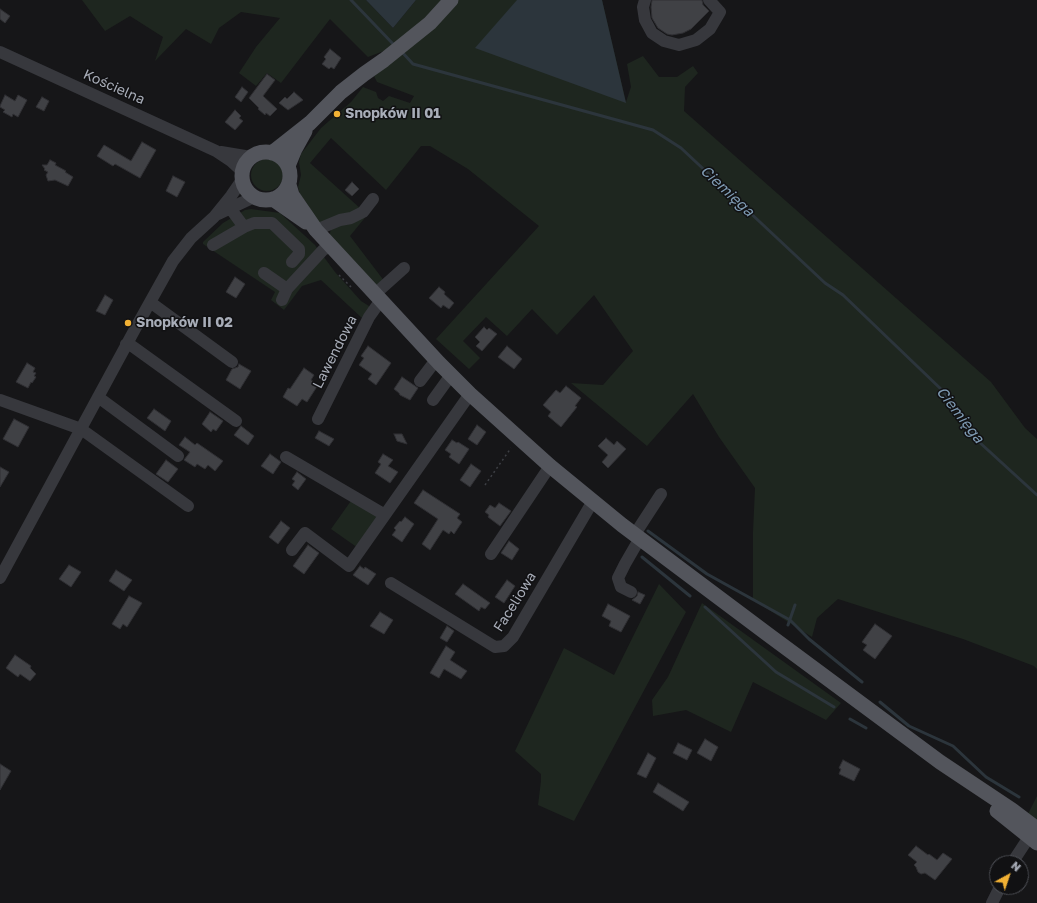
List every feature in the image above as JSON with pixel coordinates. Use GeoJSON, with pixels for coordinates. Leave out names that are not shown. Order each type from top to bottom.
{"type":"FeatureCollection","features":[{"type":"Feature","properties":{"kind":"main road"},"geometry":{"type":"LineString","coordinates":[[289,185],[283,194],[273,199],[263,200],[254,197],[246,190],[242,176],[247,161],[259,153],[272,152],[310,122],[346,87],[414,37],[441,12],[451,0]]}},
{"type":"Feature","properties":{"kind":"main road"},"geometry":{"type":"LineString","coordinates":[[288,166],[295,149],[310,122]]}},
{"type":"Feature","properties":{"kind":"main road"},"geometry":{"type":"LineString","coordinates":[[272,152],[282,158],[288,166],[290,172],[289,185],[292,195],[316,230]]}},
{"type":"Feature","properties":{"kind":"main road"},"geometry":{"type":"LineString","coordinates":[[273,199],[290,209],[316,230],[436,360],[470,394],[550,466],[638,536],[940,762],[1012,810],[1034,834]]}},
{"type":"Feature","properties":{"kind":"street"},"geometry":{"type":"LineString","coordinates":[[645,0],[643,6],[645,20],[652,33],[664,41],[680,45],[696,40],[710,29],[720,12],[709,0]]}},
{"type":"Feature","properties":{"kind":"street","name":"Kościelna"},"geometry":{"type":"LineString","coordinates":[[0,52],[216,151],[230,161],[242,176]]}},
{"type":"Feature","properties":{"kind":"street","name":"Kościelna"},"geometry":{"type":"LineString","coordinates":[[216,151],[251,157]]}},
{"type":"Feature","properties":{"kind":"street"},"geometry":{"type":"LineString","coordinates":[[0,578],[126,344],[173,261],[191,238],[214,217],[231,196],[242,176]]}},
{"type":"Feature","properties":{"kind":"street"},"geometry":{"type":"LineString","coordinates":[[214,217],[254,197]]}},
{"type":"Feature","properties":{"kind":"street"},"geometry":{"type":"LineString","coordinates":[[316,230],[340,220],[351,218],[363,212],[373,199]]}},
{"type":"Feature","properties":{"kind":"street"},"geometry":{"type":"LineString","coordinates":[[230,208],[244,227]]}},
{"type":"Feature","properties":{"kind":"street"},"geometry":{"type":"LineString","coordinates":[[213,244],[254,223],[272,223],[299,249],[300,254],[292,262]]}},
{"type":"Feature","properties":{"kind":"street"},"geometry":{"type":"LineString","coordinates":[[264,273],[284,294],[323,250],[331,246]]}},
{"type":"Feature","properties":{"kind":"street","name":"Lawendowa"},"geometry":{"type":"LineString","coordinates":[[318,418],[378,297],[404,268]]}},
{"type":"Feature","properties":{"kind":"street"},"geometry":{"type":"LineString","coordinates":[[150,302],[232,362]]}},
{"type":"Feature","properties":{"kind":"street"},"geometry":{"type":"LineString","coordinates":[[126,344],[132,346],[236,421]]}},
{"type":"Feature","properties":{"kind":"street"},"geometry":{"type":"LineString","coordinates":[[420,381],[436,360]]}},
{"type":"Feature","properties":{"kind":"street"},"geometry":{"type":"LineString","coordinates":[[433,400],[451,375]]}},
{"type":"Feature","properties":{"kind":"street"},"geometry":{"type":"LineString","coordinates":[[292,550],[304,534],[349,566],[470,394]]}},
{"type":"Feature","properties":{"kind":"street"},"geometry":{"type":"LineString","coordinates":[[98,397],[178,456]]}},
{"type":"Feature","properties":{"kind":"street"},"geometry":{"type":"LineString","coordinates":[[0,400],[81,429],[188,506]]}},
{"type":"Feature","properties":{"kind":"street"},"geometry":{"type":"LineString","coordinates":[[286,457],[385,515]]}},
{"type":"Feature","properties":{"kind":"street"},"geometry":{"type":"LineString","coordinates":[[491,554],[550,466]]}},
{"type":"Feature","properties":{"kind":"street"},"geometry":{"type":"LineString","coordinates":[[631,592],[621,586],[618,578],[638,536],[661,494]]}},
{"type":"Feature","properties":{"kind":"street","name":"Faceliowa"},"geometry":{"type":"LineString","coordinates":[[391,583],[495,647],[504,646],[513,637],[593,501]]}},
{"type":"Feature","properties":{"kind":"street"},"geometry":{"type":"LineString","coordinates":[[1018,855],[1034,834]]}},
{"type":"Feature","properties":{"kind":"path"},"geometry":{"type":"LineString","coordinates":[[485,485],[518,438]]}},
{"type":"Feature","properties":{"kind":"shaded area"},"geometry":{"type":"Polygon","coordinates":[[[82,0],[366,0],[393,28],[416,0],[602,0],[626,102],[631,87],[627,64],[643,56],[659,77],[677,77],[693,66],[698,73],[685,87],[684,111],[991,382],[1025,428],[1037,439],[1037,669],[1034,666],[963,639],[838,599],[817,618],[812,637],[753,600],[753,532],[755,488],[719,437],[693,394],[647,446],[571,383],[603,385],[633,351],[594,295],[557,335],[532,309],[507,336],[486,317],[463,341],[480,358],[469,369],[436,339],[539,226],[468,169],[430,146],[421,146],[386,190],[331,138],[310,163],[361,209],[317,224],[308,205],[300,194],[298,187],[301,175],[299,162],[301,154],[321,128],[351,102],[363,87],[376,92],[378,98],[383,101],[389,96],[410,103],[414,96],[377,82],[374,76],[418,42],[389,49],[368,57],[330,19],[281,83],[267,73],[256,86],[239,73],[256,47],[280,18],[241,12],[219,28],[211,44],[186,29],[155,61],[163,37],[130,16],[105,31],[82,0]]]}},
{"type":"Feature","properties":{"kind":"shaded area"},"geometry":{"type":"Polygon","coordinates":[[[366,0],[416,0],[393,28],[366,0]]]}},
{"type":"Feature","properties":{"kind":"shaded area"},"geometry":{"type":"Polygon","coordinates":[[[517,0],[602,0],[626,103],[475,48],[517,0]]]}},
{"type":"Feature","properties":{"kind":"shaded area"},"geometry":{"type":"Polygon","coordinates":[[[267,159],[278,164],[283,175],[278,186],[267,191],[256,186],[251,175],[256,164],[267,159]]]}},
{"type":"Feature","properties":{"kind":"shaded area"},"geometry":{"type":"Polygon","coordinates":[[[251,209],[280,213],[315,245],[335,272],[361,301],[369,306],[370,309],[363,319],[321,280],[302,286],[284,310],[271,300],[275,292],[203,244],[203,242],[223,223],[245,210],[251,209]]]}},
{"type":"Feature","properties":{"kind":"shaded area"},"geometry":{"type":"Polygon","coordinates":[[[368,214],[350,236],[385,282],[379,287],[329,240],[331,227],[368,214]]]}},
{"type":"Feature","properties":{"kind":"shaded area"},"geometry":{"type":"Polygon","coordinates":[[[353,498],[381,516],[358,548],[331,529],[353,498]]]}},
{"type":"Feature","properties":{"kind":"shaded area"},"geometry":{"type":"Polygon","coordinates":[[[659,584],[686,612],[574,821],[538,805],[541,774],[515,751],[564,648],[614,675],[659,584]]]}},
{"type":"Feature","properties":{"kind":"shaded area"},"geometry":{"type":"Polygon","coordinates":[[[702,603],[841,703],[826,720],[753,682],[731,732],[686,710],[653,716],[652,700],[668,677],[702,603]]]}},
{"type":"Feature","properties":{"kind":"shaded area"},"geometry":{"type":"Polygon","coordinates":[[[1037,796],[1037,821],[1028,814],[1037,796]]]}},
{"type":"Feature","properties":{"kind":"building"},"geometry":{"type":"Polygon","coordinates":[[[652,0],[702,0],[703,5],[709,11],[691,29],[683,33],[672,35],[667,34],[658,28],[652,18],[652,0]]]}},
{"type":"Feature","properties":{"kind":"building"},"geometry":{"type":"Polygon","coordinates":[[[0,9],[10,16],[5,23],[0,19],[0,9]]]}},
{"type":"Feature","properties":{"kind":"building"},"geometry":{"type":"Polygon","coordinates":[[[330,49],[341,58],[334,69],[331,67],[329,69],[322,64],[326,59],[324,57],[330,49]]]}},
{"type":"Feature","properties":{"kind":"building"},"geometry":{"type":"Polygon","coordinates":[[[267,74],[275,80],[263,96],[277,109],[270,116],[266,113],[265,115],[258,109],[259,108],[249,98],[267,74]]]}},
{"type":"Feature","properties":{"kind":"building"},"geometry":{"type":"Polygon","coordinates":[[[242,87],[248,92],[241,102],[235,97],[242,87]]]}},
{"type":"Feature","properties":{"kind":"building"},"geometry":{"type":"Polygon","coordinates":[[[294,92],[303,100],[288,110],[279,103],[285,97],[287,99],[294,92]]]}},
{"type":"Feature","properties":{"kind":"building"},"geometry":{"type":"Polygon","coordinates":[[[5,95],[15,101],[18,95],[27,100],[18,117],[13,114],[12,117],[3,112],[5,110],[0,107],[5,95]]]}},
{"type":"Feature","properties":{"kind":"building"},"geometry":{"type":"Polygon","coordinates":[[[42,97],[49,101],[44,111],[36,107],[42,97]]]}},
{"type":"Feature","properties":{"kind":"building"},"geometry":{"type":"Polygon","coordinates":[[[235,110],[241,116],[239,118],[243,121],[235,130],[225,122],[235,110]]]}},
{"type":"Feature","properties":{"kind":"building"},"geometry":{"type":"Polygon","coordinates":[[[142,142],[156,150],[140,178],[115,164],[113,166],[97,156],[104,145],[131,161],[142,142]]]}},
{"type":"Feature","properties":{"kind":"building"},"geometry":{"type":"Polygon","coordinates":[[[50,160],[73,177],[68,186],[55,180],[48,181],[46,175],[48,172],[44,170],[45,169],[42,165],[47,165],[50,160]]]}},
{"type":"Feature","properties":{"kind":"building"},"geometry":{"type":"Polygon","coordinates":[[[173,176],[185,182],[177,197],[166,191],[173,176]]]}},
{"type":"Feature","properties":{"kind":"building"},"geometry":{"type":"Polygon","coordinates":[[[352,182],[359,189],[352,196],[345,190],[352,182]]]}},
{"type":"Feature","properties":{"kind":"building"},"geometry":{"type":"Polygon","coordinates":[[[235,277],[245,284],[236,298],[226,292],[235,277]]]}},
{"type":"Feature","properties":{"kind":"building"},"geometry":{"type":"Polygon","coordinates":[[[439,287],[454,303],[449,309],[443,305],[441,308],[429,298],[439,287]]]}},
{"type":"Feature","properties":{"kind":"building"},"geometry":{"type":"Polygon","coordinates":[[[105,295],[113,300],[105,315],[96,311],[105,295]]]}},
{"type":"Feature","properties":{"kind":"building"},"geometry":{"type":"Polygon","coordinates":[[[484,327],[487,330],[489,328],[497,334],[482,351],[476,346],[480,342],[475,337],[484,327]]]}},
{"type":"Feature","properties":{"kind":"building"},"geometry":{"type":"Polygon","coordinates":[[[368,346],[391,363],[376,385],[368,379],[372,374],[359,365],[364,358],[361,356],[368,346]]]}},
{"type":"Feature","properties":{"kind":"building"},"geometry":{"type":"Polygon","coordinates":[[[507,346],[522,359],[514,369],[498,357],[507,346]]]}},
{"type":"Feature","properties":{"kind":"building"},"geometry":{"type":"Polygon","coordinates":[[[27,363],[35,368],[33,372],[36,373],[34,376],[36,377],[28,388],[16,382],[27,363]]]}},
{"type":"Feature","properties":{"kind":"building"},"geometry":{"type":"Polygon","coordinates":[[[239,364],[251,371],[240,389],[226,380],[232,369],[238,367],[239,364]]]}},
{"type":"Feature","properties":{"kind":"building"},"geometry":{"type":"Polygon","coordinates":[[[304,368],[314,375],[311,380],[318,385],[307,402],[302,399],[297,406],[283,397],[288,388],[290,389],[304,368]]]}},
{"type":"Feature","properties":{"kind":"building"},"geometry":{"type":"Polygon","coordinates":[[[402,377],[418,388],[410,400],[400,395],[394,389],[402,377]]]}},
{"type":"Feature","properties":{"kind":"building"},"geometry":{"type":"Polygon","coordinates":[[[566,386],[581,398],[575,406],[577,407],[561,427],[548,416],[551,412],[543,405],[556,390],[560,393],[566,386]]]}},
{"type":"Feature","properties":{"kind":"building"},"geometry":{"type":"Polygon","coordinates":[[[154,409],[171,421],[165,431],[147,418],[154,409]]]}},
{"type":"Feature","properties":{"kind":"building"},"geometry":{"type":"Polygon","coordinates":[[[210,412],[223,421],[216,431],[213,429],[211,432],[202,424],[210,412]]]}},
{"type":"Feature","properties":{"kind":"building"},"geometry":{"type":"Polygon","coordinates":[[[14,419],[29,427],[18,447],[3,439],[14,419]]]}},
{"type":"Feature","properties":{"kind":"building"},"geometry":{"type":"Polygon","coordinates":[[[477,425],[486,432],[477,445],[468,439],[477,425]]]}},
{"type":"Feature","properties":{"kind":"building"},"geometry":{"type":"Polygon","coordinates":[[[241,426],[254,436],[248,445],[234,435],[241,426]]]}},
{"type":"Feature","properties":{"kind":"building"},"geometry":{"type":"Polygon","coordinates":[[[319,431],[334,439],[329,446],[315,438],[319,431]]]}},
{"type":"Feature","properties":{"kind":"building"},"geometry":{"type":"Polygon","coordinates":[[[394,434],[402,434],[407,444],[397,441],[394,434]]]}},
{"type":"Feature","properties":{"kind":"building"},"geometry":{"type":"Polygon","coordinates":[[[185,437],[195,445],[197,443],[223,461],[215,471],[208,465],[205,469],[197,464],[195,467],[184,460],[190,452],[179,445],[185,437]]]}},
{"type":"Feature","properties":{"kind":"building"},"geometry":{"type":"Polygon","coordinates":[[[606,438],[614,445],[617,441],[626,449],[608,468],[602,462],[608,455],[598,446],[606,438]]]}},
{"type":"Feature","properties":{"kind":"building"},"geometry":{"type":"Polygon","coordinates":[[[452,440],[469,449],[459,464],[449,457],[451,454],[445,450],[452,440]]]}},
{"type":"Feature","properties":{"kind":"building"},"geometry":{"type":"Polygon","coordinates":[[[270,454],[281,462],[273,474],[261,466],[270,454]]]}},
{"type":"Feature","properties":{"kind":"building"},"geometry":{"type":"Polygon","coordinates":[[[383,454],[393,460],[388,466],[398,472],[390,483],[375,473],[381,464],[378,462],[383,454]]]}},
{"type":"Feature","properties":{"kind":"building"},"geometry":{"type":"Polygon","coordinates":[[[166,460],[178,469],[168,482],[156,474],[166,460]]]}},
{"type":"Feature","properties":{"kind":"building"},"geometry":{"type":"Polygon","coordinates":[[[471,464],[481,471],[470,487],[460,480],[471,464]]]}},
{"type":"Feature","properties":{"kind":"building"},"geometry":{"type":"Polygon","coordinates":[[[0,467],[9,472],[0,487],[0,467]]]}},
{"type":"Feature","properties":{"kind":"building"},"geometry":{"type":"Polygon","coordinates":[[[297,472],[306,479],[298,490],[292,485],[295,481],[292,479],[297,472]]]}},
{"type":"Feature","properties":{"kind":"building"},"geometry":{"type":"Polygon","coordinates":[[[423,490],[460,514],[457,518],[462,522],[454,534],[451,531],[449,534],[443,530],[430,550],[422,544],[438,519],[414,503],[423,490]]]}},
{"type":"Feature","properties":{"kind":"building"},"geometry":{"type":"Polygon","coordinates":[[[499,503],[511,511],[500,526],[488,517],[489,515],[485,512],[490,505],[495,508],[499,503]]]}},
{"type":"Feature","properties":{"kind":"building"},"geometry":{"type":"Polygon","coordinates":[[[405,517],[414,524],[402,542],[392,535],[396,530],[394,528],[405,517]]]}},
{"type":"Feature","properties":{"kind":"building"},"geometry":{"type":"Polygon","coordinates":[[[281,521],[290,528],[278,544],[269,537],[281,521]]]}},
{"type":"Feature","properties":{"kind":"building"},"geometry":{"type":"Polygon","coordinates":[[[509,541],[519,549],[512,560],[501,553],[509,541]]]}},
{"type":"Feature","properties":{"kind":"building"},"geometry":{"type":"Polygon","coordinates":[[[308,545],[319,553],[304,574],[293,566],[308,545]]]}},
{"type":"Feature","properties":{"kind":"building"},"geometry":{"type":"Polygon","coordinates":[[[69,565],[81,572],[71,587],[59,579],[69,565]]]}},
{"type":"Feature","properties":{"kind":"building"},"geometry":{"type":"Polygon","coordinates":[[[360,566],[364,569],[365,567],[376,574],[368,585],[353,575],[360,566]]]}},
{"type":"Feature","properties":{"kind":"building"},"geometry":{"type":"Polygon","coordinates":[[[116,570],[132,580],[124,591],[109,581],[116,570]]]}},
{"type":"Feature","properties":{"kind":"building"},"geometry":{"type":"Polygon","coordinates":[[[507,580],[515,586],[504,603],[495,597],[507,580]]]}},
{"type":"Feature","properties":{"kind":"building"},"geometry":{"type":"Polygon","coordinates":[[[463,584],[490,603],[485,609],[481,607],[479,611],[455,594],[463,584]]]}},
{"type":"Feature","properties":{"kind":"building"},"geometry":{"type":"Polygon","coordinates":[[[638,592],[645,595],[640,604],[632,600],[637,596],[638,592]]]}},
{"type":"Feature","properties":{"kind":"building"},"geometry":{"type":"Polygon","coordinates":[[[129,596],[142,603],[127,627],[123,624],[120,629],[112,624],[129,596]]]}},
{"type":"Feature","properties":{"kind":"building"},"geometry":{"type":"Polygon","coordinates":[[[608,604],[630,616],[621,632],[609,626],[611,621],[602,616],[608,604]]]}},
{"type":"Feature","properties":{"kind":"building"},"geometry":{"type":"Polygon","coordinates":[[[380,612],[393,620],[384,634],[370,626],[380,612]]]}},
{"type":"Feature","properties":{"kind":"building"},"geometry":{"type":"Polygon","coordinates":[[[875,624],[892,636],[875,659],[863,650],[867,645],[862,642],[875,624]]]}},
{"type":"Feature","properties":{"kind":"building"},"geometry":{"type":"Polygon","coordinates":[[[447,626],[454,631],[447,642],[440,638],[447,626]]]}},
{"type":"Feature","properties":{"kind":"building"},"geometry":{"type":"Polygon","coordinates":[[[446,646],[455,652],[450,660],[467,671],[461,679],[444,669],[439,678],[430,673],[446,646]]]}},
{"type":"Feature","properties":{"kind":"building"},"geometry":{"type":"Polygon","coordinates":[[[15,655],[31,666],[30,668],[36,674],[30,681],[20,674],[18,677],[6,668],[15,655]]]}},
{"type":"Feature","properties":{"kind":"building"},"geometry":{"type":"Polygon","coordinates":[[[705,739],[718,747],[711,761],[697,753],[705,739]]]}},
{"type":"Feature","properties":{"kind":"building"},"geometry":{"type":"Polygon","coordinates":[[[678,743],[692,750],[687,760],[673,753],[678,743]]]}},
{"type":"Feature","properties":{"kind":"building"},"geometry":{"type":"Polygon","coordinates":[[[648,753],[656,758],[646,778],[637,774],[648,753]]]}},
{"type":"Feature","properties":{"kind":"building"},"geometry":{"type":"Polygon","coordinates":[[[843,760],[860,769],[854,781],[839,774],[841,769],[839,768],[843,760]]]}},
{"type":"Feature","properties":{"kind":"building"},"geometry":{"type":"Polygon","coordinates":[[[0,764],[11,771],[0,790],[0,764]]]}},
{"type":"Feature","properties":{"kind":"building"},"geometry":{"type":"Polygon","coordinates":[[[658,783],[689,802],[683,811],[653,792],[658,783]]]}},
{"type":"Feature","properties":{"kind":"building"},"geometry":{"type":"Polygon","coordinates":[[[916,846],[937,860],[943,853],[952,859],[935,880],[925,873],[921,874],[918,872],[914,865],[917,862],[908,855],[916,846]]]}},
{"type":"Feature","properties":{"kind":"waterway","name":"Ciemięga"},"geometry":{"type":"LineString","coordinates":[[351,0],[395,46]]}},
{"type":"Feature","properties":{"kind":"waterway","name":"Ciemięga"},"geometry":{"type":"LineString","coordinates":[[401,51],[413,64],[653,130],[681,148],[825,283],[843,295],[943,391],[978,441],[1037,495]]}},
{"type":"Feature","properties":{"kind":"waterway"},"geometry":{"type":"LineString","coordinates":[[648,531],[707,574],[790,620],[809,639],[862,682]]}},
{"type":"Feature","properties":{"kind":"waterway"},"geometry":{"type":"LineString","coordinates":[[642,557],[690,596]]}},
{"type":"Feature","properties":{"kind":"waterway"},"geometry":{"type":"LineString","coordinates":[[788,625],[795,605]]}},
{"type":"Feature","properties":{"kind":"waterway"},"geometry":{"type":"LineString","coordinates":[[705,607],[776,672],[834,707]]}},
{"type":"Feature","properties":{"kind":"waterway"},"geometry":{"type":"LineString","coordinates":[[880,702],[909,726],[953,746],[986,777],[1019,797]]}},
{"type":"Feature","properties":{"kind":"waterway"},"geometry":{"type":"LineString","coordinates":[[850,719],[866,728]]}},
{"type":"Feature","properties":{"kind":"place","name":"Snopków II 01"},"geometry":{"type":"Point","coordinates":[337,114]}},
{"type":"Feature","properties":{"kind":"place","name":"Snopków II 02"},"geometry":{"type":"Point","coordinates":[128,323]}}]}
